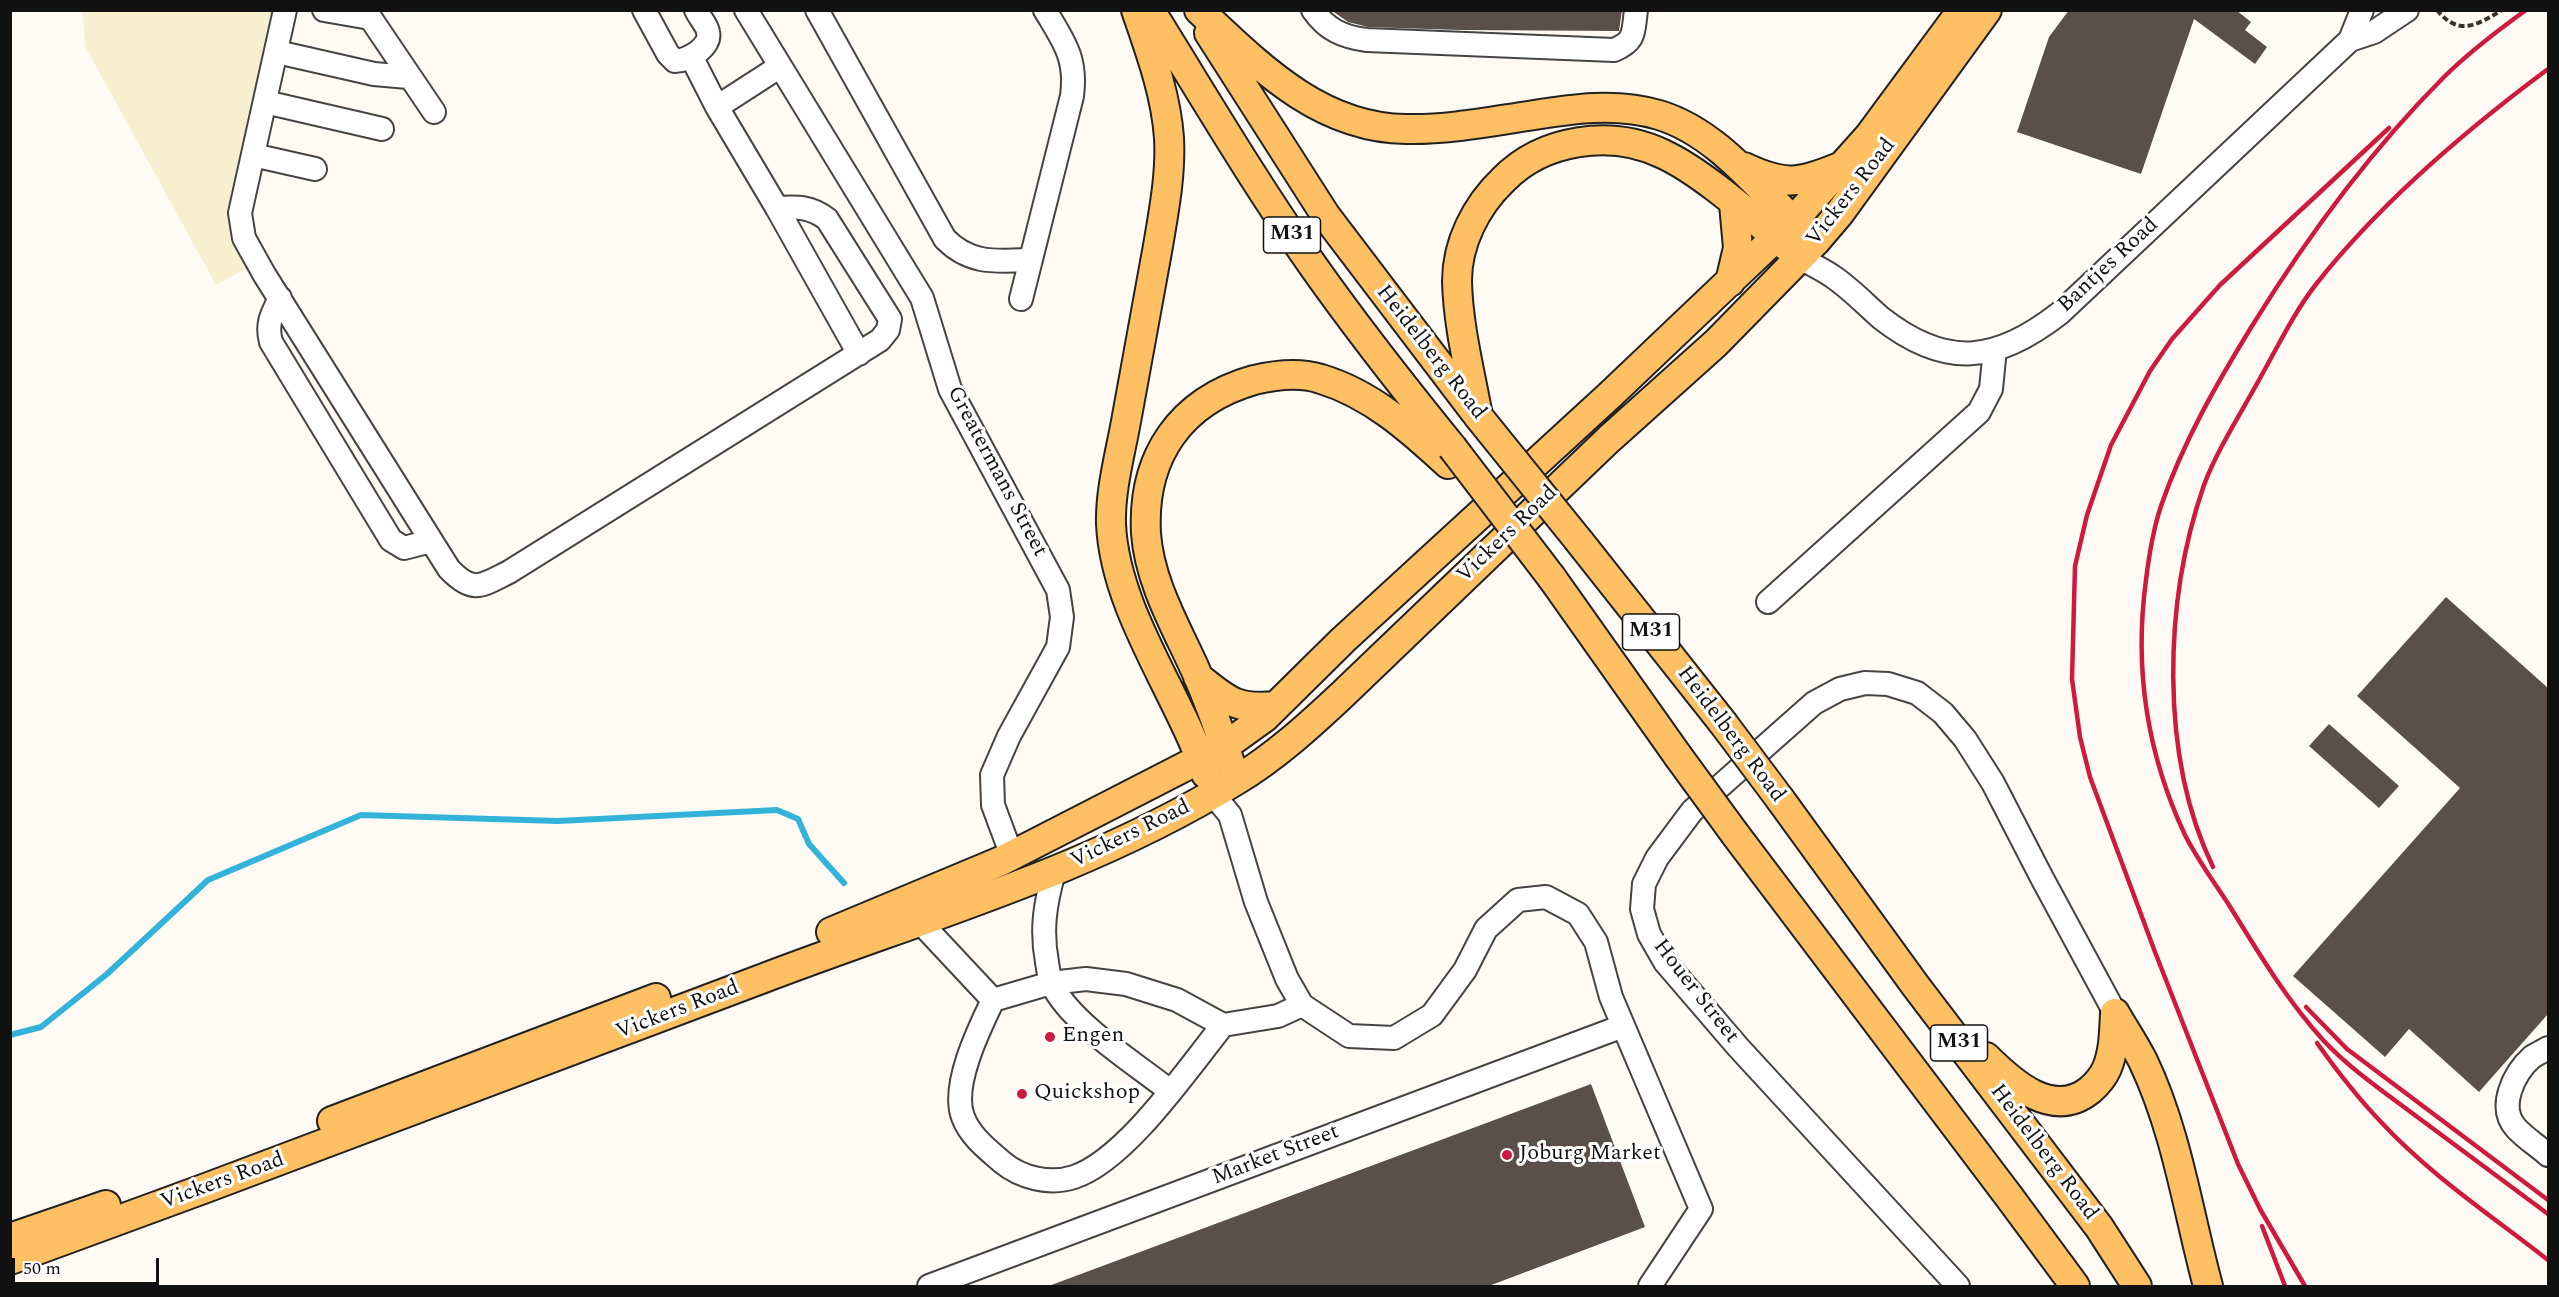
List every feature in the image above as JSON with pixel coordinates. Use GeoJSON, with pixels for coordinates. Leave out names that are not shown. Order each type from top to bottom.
{"type":"FeatureCollection","features":[{"type":"Feature","properties":{"kind":"main road"},"geometry":{"type":"LineString","coordinates":[[1136,10],[1163,98],[1169,136],[1169,168],[1150,294],[1113,497],[1113,542],[1117,568],[1132,608],[1212,751]]}},
{"type":"Feature","properties":{"kind":"main road","name":"Heidelberg Road"},"geometry":{"type":"LineString","coordinates":[[1150,10],[1235,147],[1312,264],[1402,386],[1450,456],[1552,578],[1735,834],[2010,1198],[2074,1287]]}},
{"type":"Feature","properties":{"kind":"main road"},"geometry":{"type":"LineString","coordinates":[[1197,10],[1282,84],[1312,104],[1347,119],[1378,127],[1407,129],[1460,125],[1604,107],[1659,115],[1688,127],[1733,163],[1785,230],[1808,250]]}},
{"type":"Feature","properties":{"kind":"main road","name":"Heidelberg Road"},"geometry":{"type":"LineString","coordinates":[[1197,10],[1242,87],[1326,216],[1478,416],[1723,723],[1915,985],[2099,1227],[2137,1287]]}},
{"type":"Feature","properties":{"kind":"main road","name":"Vickers Road"},"geometry":{"type":"LineString","coordinates":[[10,1238],[174,1180],[859,921],[1012,856],[1212,751],[1264,718],[1343,640],[1602,403],[1785,230],[1846,165],[1962,10]]}},
{"type":"Feature","properties":{"kind":"main road","name":"Vickers Road"},"geometry":{"type":"LineString","coordinates":[[10,1260],[430,1105],[870,938],[920,922],[1054,872],[1106,850],[1224,787],[1298,735],[1609,439],[1716,343],[1808,250],[1867,177],[1987,10]]}},
{"type":"Feature","properties":{"kind":"main road"},"geometry":{"type":"LineString","coordinates":[[1478,416],[1461,325],[1457,280],[1460,256],[1468,229],[1480,206],[1511,172],[1551,149],[1573,142],[1623,142],[1643,146],[1664,154],[1702,178],[1734,204],[1785,230]]}},
{"type":"Feature","properties":{"kind":"main road"},"geometry":{"type":"LineString","coordinates":[[1733,163],[1766,178],[1797,181],[1846,165]]}},
{"type":"Feature","properties":{"kind":"main road"},"geometry":{"type":"LineString","coordinates":[[1730,282],[1738,248],[1734,204]]}},
{"type":"Feature","properties":{"kind":"main road"},"geometry":{"type":"LineString","coordinates":[[1224,787],[1212,751],[1198,677],[1163,597],[1149,557],[1146,535],[1148,487],[1157,461],[1175,429],[1191,412],[1239,385],[1261,378],[1290,375],[1319,378],[1371,401],[1450,456]]}},
{"type":"Feature","properties":{"kind":"main road"},"geometry":{"type":"LineString","coordinates":[[1198,677],[1234,703],[1251,708],[1276,706]]}},
{"type":"Feature","properties":{"kind":"main road"},"geometry":{"type":"LineString","coordinates":[[1915,985],[2003,1074],[2038,1097],[2056,1101],[2069,1101],[2084,1094],[2098,1083],[2113,1049],[2115,1014]]}},
{"type":"Feature","properties":{"kind":"main road"},"geometry":{"type":"LineString","coordinates":[[2115,1014],[2143,1062],[2164,1118],[2182,1176],[2208,1287]]}},
{"type":"Feature","properties":{"kind":"street"},"geometry":{"type":"LineString","coordinates":[[285,10],[240,213],[244,238],[279,298],[449,569],[462,582],[478,586],[491,581],[880,340],[888,330],[890,319],[827,219],[817,211],[805,207],[777,208]]}},
{"type":"Feature","properties":{"kind":"street"},"geometry":{"type":"LineString","coordinates":[[324,10],[368,14],[408,77],[434,112]]}},
{"type":"Feature","properties":{"kind":"street"},"geometry":{"type":"LineString","coordinates":[[644,10],[668,54],[675,61],[683,61],[707,41],[708,32],[696,10]]}},
{"type":"Feature","properties":{"kind":"street","name":"Greatermans Street"},"geometry":{"type":"LineString","coordinates":[[746,10],[922,298],[950,389],[1058,590],[1062,618],[1058,647],[1009,736],[992,775],[993,805],[1012,856]]}},
{"type":"Feature","properties":{"kind":"street"},"geometry":{"type":"LineString","coordinates":[[817,10],[945,239],[958,252],[972,257],[997,261],[1031,261]]}},
{"type":"Feature","properties":{"kind":"street"},"geometry":{"type":"LineString","coordinates":[[1021,298],[1072,96],[1075,74],[1065,43],[1045,10]]}},
{"type":"Feature","properties":{"kind":"street"},"geometry":{"type":"LineString","coordinates":[[1313,10],[1333,31],[1357,39],[1614,50],[1626,45],[1632,38],[1636,10]]}},
{"type":"Feature","properties":{"kind":"street","name":"Bantjes Road"},"geometry":{"type":"LineString","coordinates":[[1808,250],[1833,276],[1882,318],[1912,339],[1937,350],[1960,355],[1995,349],[2036,332],[2060,314],[2350,40],[2362,10]]}},
{"type":"Feature","properties":{"kind":"street","name":"Bantjes Road"},"geometry":{"type":"LineString","coordinates":[[2350,40],[2374,32],[2397,19],[2407,10]]}},
{"type":"Feature","properties":{"kind":"street"},"geometry":{"type":"LineString","coordinates":[[277,52],[374,74],[408,77]]}},
{"type":"Feature","properties":{"kind":"street"},"geometry":{"type":"LineString","coordinates":[[691,56],[717,107],[859,354]]}},
{"type":"Feature","properties":{"kind":"street"},"geometry":{"type":"LineString","coordinates":[[717,107],[780,67]]}},
{"type":"Feature","properties":{"kind":"street"},"geometry":{"type":"LineString","coordinates":[[265,102],[382,129]]}},
{"type":"Feature","properties":{"kind":"street"},"geometry":{"type":"LineString","coordinates":[[253,155],[315,169]]}},
{"type":"Feature","properties":{"kind":"street"},"geometry":{"type":"LineString","coordinates":[[279,298],[269,320],[268,329],[271,342],[391,540],[404,548],[431,540]]}},
{"type":"Feature","properties":{"kind":"street"},"geometry":{"type":"LineString","coordinates":[[1768,602],[1979,412],[1991,389],[1995,349]]}},
{"type":"Feature","properties":{"kind":"street","name":"Houer Street"},"geometry":{"type":"LineString","coordinates":[[1958,1287],[1738,1047],[1665,962],[1649,934],[1642,909],[1644,884],[1657,858],[1692,811],[1814,703],[1840,689],[1865,683],[1888,684],[1917,693],[1943,713],[1958,730],[1993,783],[2115,1014]]}},
{"type":"Feature","properties":{"kind":"street"},"geometry":{"type":"LineString","coordinates":[[1224,787],[1230,816],[1256,902],[1287,979],[1302,1005],[1350,1036],[1394,1038],[1432,1015],[1465,970],[1486,929],[1518,900],[1546,897],[1578,914],[1596,942],[1611,997],[1701,1209],[1650,1287]]}},
{"type":"Feature","properties":{"kind":"street"},"geometry":{"type":"LineString","coordinates":[[1054,872],[1042,924],[1051,983],[1063,1003],[1091,1030],[1170,1091]]}},
{"type":"Feature","properties":{"kind":"street"},"geometry":{"type":"LineString","coordinates":[[920,922],[993,1000]]}},
{"type":"Feature","properties":{"kind":"street"},"geometry":{"type":"LineString","coordinates":[[1223,1025],[1144,1122],[1112,1156],[1074,1177],[1039,1181],[1008,1168],[979,1142],[963,1116],[961,1088],[972,1042],[993,1000],[1051,983],[1086,979],[1126,984],[1177,1000],[1223,1025],[1278,1016],[1302,1005]]}},
{"type":"Feature","properties":{"kind":"street","name":"Market Street"},"geometry":{"type":"LineString","coordinates":[[929,1287],[1623,1026]]}},
{"type":"Feature","properties":{"kind":"street"},"geometry":{"type":"LineString","coordinates":[[2548,1048],[2533,1057],[2514,1080],[2508,1098],[2508,1113],[2515,1127],[2548,1155]]}},
{"type":"Feature","properties":{"kind":"path"},"geometry":{"type":"LineString","coordinates":[[2437,10],[2445,21],[2461,27],[2477,26],[2502,10]]}},
{"type":"Feature","properties":{"kind":"shaded area"},"geometry":{"type":"Polygon","coordinates":[[[82,11],[277,11],[232,224],[247,268],[216,285],[86,48],[82,11]]]}},
{"type":"Feature","properties":{"kind":"building"},"geometry":{"type":"Polygon","coordinates":[[[1331,10],[1622,10],[1619,31],[1368,27],[1348,22],[1331,10]]]}},
{"type":"Feature","properties":{"kind":"building"},"geometry":{"type":"Polygon","coordinates":[[[2069,10],[2236,10],[2251,22],[2245,30],[2267,47],[2255,64],[2194,19],[2141,174],[2017,132],[2049,37],[2069,10]]]}},
{"type":"Feature","properties":{"kind":"building"},"geometry":{"type":"Polygon","coordinates":[[[2446,597],[2548,688],[2548,1014],[2479,1092],[2409,1029],[2385,1057],[2293,976],[2460,788],[2357,696],[2446,597]]]}},
{"type":"Feature","properties":{"kind":"building"},"geometry":{"type":"Polygon","coordinates":[[[2329,724],[2399,786],[2379,808],[2309,746],[2329,724]]]}},
{"type":"Feature","properties":{"kind":"building","name":"Joburg Market"},"geometry":{"type":"Polygon","coordinates":[[[1591,1084],[1645,1227],[1486,1287],[1046,1287],[1591,1084]]]}},
{"type":"Feature","properties":{"kind":"waterway"},"geometry":{"type":"LineString","coordinates":[[10,1035],[41,1027],[107,974],[208,880],[361,815],[558,821],[777,810],[798,819],[809,844],[844,883]]}},
{"type":"Feature","properties":{"kind":"railway"},"geometry":{"type":"LineString","coordinates":[[2526,10],[2454,68],[2417,105],[2365,165],[2317,228],[2239,347],[2190,436],[2161,506],[2147,571],[2142,646],[2143,678],[2153,742],[2172,804],[2195,853],[2285,992],[2333,1051],[2380,1089],[2548,1214]]}},
{"type":"Feature","properties":{"kind":"railway"},"geometry":{"type":"LineString","coordinates":[[2213,867],[2195,823],[2183,776],[2176,727],[2173,677],[2175,627],[2181,577],[2191,530],[2209,472],[2293,318],[2317,283],[2342,253],[2426,168],[2548,69]]}},
{"type":"Feature","properties":{"kind":"railway"},"geometry":{"type":"LineString","coordinates":[[2305,1286],[2260,1209],[2238,1164],[2090,777],[2080,737],[2072,679],[2075,566],[2087,515],[2111,445],[2150,371],[2172,339],[2220,285],[2389,128]]}},
{"type":"Feature","properties":{"kind":"railway"},"geometry":{"type":"LineString","coordinates":[[2306,1007],[2347,1049],[2548,1200]]}},
{"type":"Feature","properties":{"kind":"railway"},"geometry":{"type":"LineString","coordinates":[[2317,1043],[2372,1113],[2420,1160],[2548,1260]]}},
{"type":"Feature","properties":{"kind":"railway"},"geometry":{"type":"LineString","coordinates":[[2262,1226],[2285,1286]]}},
{"type":"Feature","properties":{"kind":"place","name":"Engen"},"geometry":{"type":"Point","coordinates":[1050,1037]}},
{"type":"Feature","properties":{"kind":"place","name":"Quickshop"},"geometry":{"type":"Point","coordinates":[1022,1094]}},
{"type":"Feature","properties":{"kind":"place","name":"Joburg Market"},"geometry":{"type":"Point","coordinates":[1507,1155]}}]}
